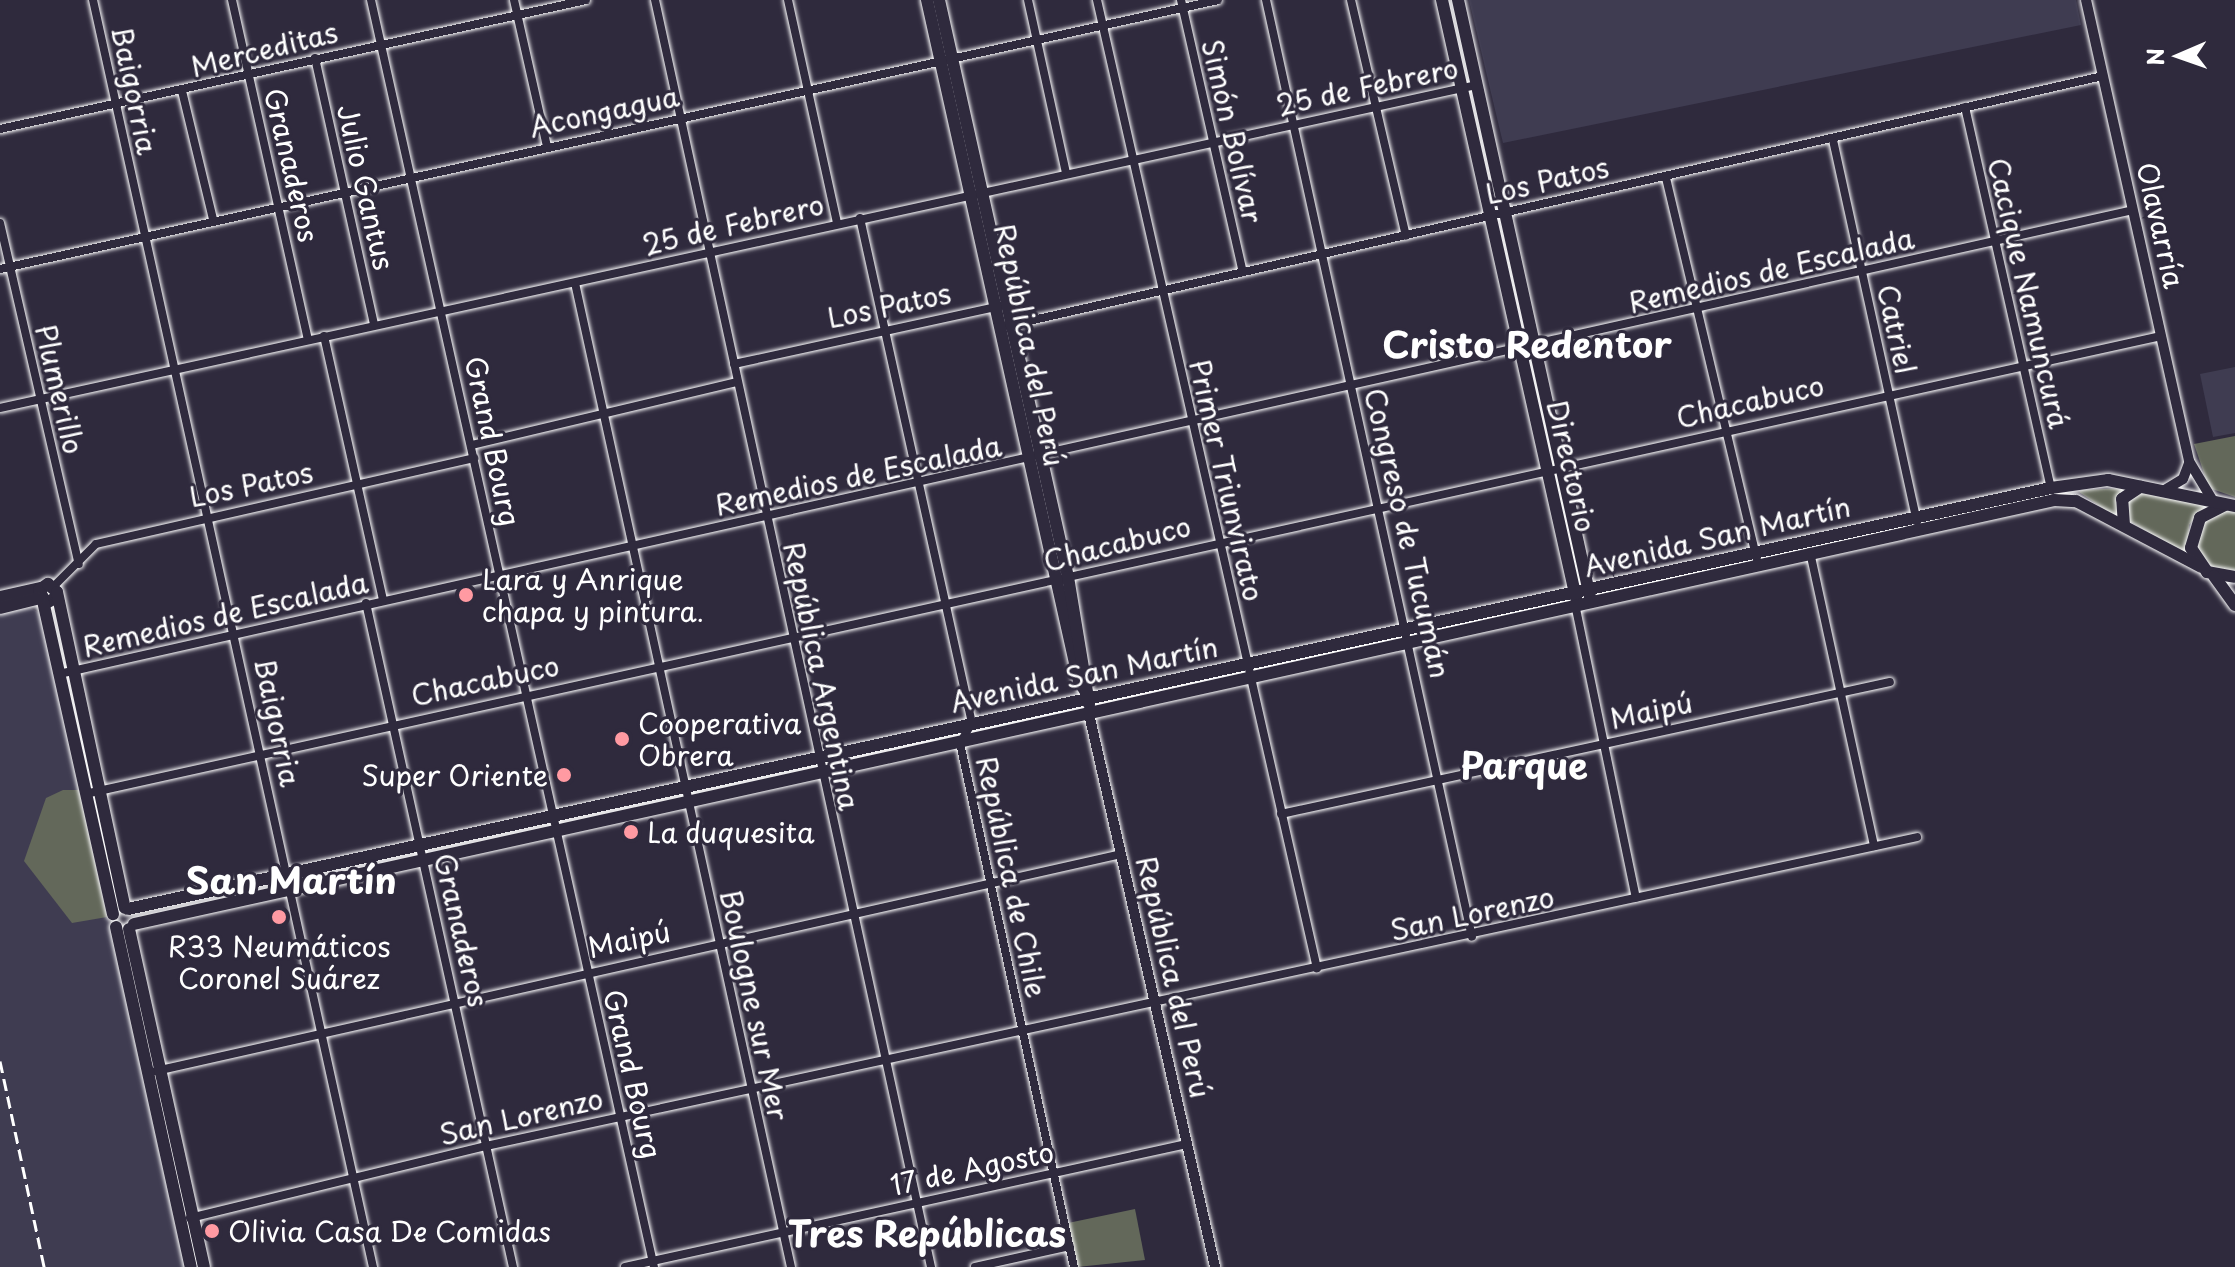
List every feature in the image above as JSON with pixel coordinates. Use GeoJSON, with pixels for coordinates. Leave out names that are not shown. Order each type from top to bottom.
{"type":"FeatureCollection","features":[{"type":"Feature","properties":{"kind":"main road","name":"República del Perú"},"geometry":{"type":"LineString","coordinates":[[927,0],[947,62],[1008,326],[1089,697],[1089,714]]}},
{"type":"Feature","properties":{"kind":"main road","name":"República del Perú"},"geometry":{"type":"LineString","coordinates":[[939,0],[947,62]]}},
{"type":"Feature","properties":{"kind":"main road","name":"Directorio"},"geometry":{"type":"LineString","coordinates":[[1442,0],[1548,469],[1583,597]]}},
{"type":"Feature","properties":{"kind":"main road","name":"Directorio"},"geometry":{"type":"LineString","coordinates":[[1458,0],[1562,466],[1583,597]]}},
{"type":"Feature","properties":{"kind":"main road","name":"Avenida San Martín"},"geometry":{"type":"LineString","coordinates":[[124,918],[290,889],[689,803],[1089,714],[1248,670],[2108,480],[2226,504]]}},
{"type":"Feature","properties":{"kind":"main road"},"geometry":{"type":"LineString","coordinates":[[2124,525],[2122,499],[2140,487]]}},
{"type":"Feature","properties":{"kind":"main road"},"geometry":{"type":"LineString","coordinates":[[2052,494],[2076,501],[2201,567],[2214,576],[2235,605]]}},
{"type":"Feature","properties":{"kind":"main road"},"geometry":{"type":"LineString","coordinates":[[2201,567],[2191,548],[2194,527],[2208,511],[2226,504]]}},
{"type":"Feature","properties":{"kind":"main road","name":"Avenida San Martín"},"geometry":{"type":"LineString","coordinates":[[1756,557],[1810,552],[1917,522]]}},
{"type":"Feature","properties":{"kind":"main road"},"geometry":{"type":"LineString","coordinates":[[2214,576],[2235,577]]}},
{"type":"Feature","properties":{"kind":"main road"},"geometry":{"type":"LineString","coordinates":[[0,608],[55,592],[66,673],[91,792],[124,918],[187,1219],[204,1267]]}},
{"type":"Feature","properties":{"kind":"main road"},"geometry":{"type":"LineString","coordinates":[[0,597],[41,596]]}},
{"type":"Feature","properties":{"kind":"main road"},"geometry":{"type":"LineString","coordinates":[[41,596],[66,673]]}},
{"type":"Feature","properties":{"kind":"main road","name":"Avenida San Martín"},"geometry":{"type":"LineString","coordinates":[[124,918],[287,874],[420,844],[1089,697],[1248,670]]}},
{"type":"Feature","properties":{"kind":"main road"},"geometry":{"type":"LineString","coordinates":[[187,1219],[191,1267]]}},
{"type":"Feature","properties":{"kind":"street","name":"Baigorria"},"geometry":{"type":"LineString","coordinates":[[93,0],[174,369],[237,633],[373,1267]]}},
{"type":"Feature","properties":{"kind":"street","name":"Granaderos"},"geometry":{"type":"LineString","coordinates":[[232,0],[308,339]]}},
{"type":"Feature","properties":{"kind":"street","name":"Grand Bourg"},"geometry":{"type":"LineString","coordinates":[[371,0],[653,1264]]}},
{"type":"Feature","properties":{"kind":"street"},"geometry":{"type":"LineString","coordinates":[[514,0],[547,146]]}},
{"type":"Feature","properties":{"kind":"street","name":"Merceditas"},"geometry":{"type":"LineString","coordinates":[[0,129],[586,0]]}},
{"type":"Feature","properties":{"kind":"street","name":"República Argentina"},"geometry":{"type":"LineString","coordinates":[[655,0],[791,638],[931,1267]]}},
{"type":"Feature","properties":{"kind":"street"},"geometry":{"type":"LineString","coordinates":[[788,0],[837,222]]}},
{"type":"Feature","properties":{"kind":"street"},"geometry":{"type":"LineString","coordinates":[[1028,0],[1066,173]]}},
{"type":"Feature","properties":{"kind":"street","name":"Primer Triunvirato"},"geometry":{"type":"LineString","coordinates":[[1097,0],[1317,968]]}},
{"type":"Feature","properties":{"kind":"street","name":"Acongagua"},"geometry":{"type":"LineString","coordinates":[[5,268],[679,116],[947,62],[1182,4],[1218,0]]}},
{"type":"Feature","properties":{"kind":"street","name":"Congreso de Tucumán"},"geometry":{"type":"LineString","coordinates":[[1266,0],[1441,779],[1472,937]]}},
{"type":"Feature","properties":{"kind":"street"},"geometry":{"type":"LineString","coordinates":[[1351,0],[1406,236]]}},
{"type":"Feature","properties":{"kind":"street","name":"Olavarría"},"geometry":{"type":"LineString","coordinates":[[2086,0],[2189,461],[2226,504]]}},
{"type":"Feature","properties":{"kind":"street","name":"Simón Bolívar"},"geometry":{"type":"LineString","coordinates":[[1182,4],[1243,272]]}},
{"type":"Feature","properties":{"kind":"street","name":"Julio Gantus"},"geometry":{"type":"LineString","coordinates":[[315,58],[374,324]]}},
{"type":"Feature","properties":{"kind":"street","name":"Los Patos"},"geometry":{"type":"LineString","coordinates":[[1008,326],[2103,76]]}},
{"type":"Feature","properties":{"kind":"street","name":"25 de Febrero"},"geometry":{"type":"LineString","coordinates":[[0,408],[374,324],[575,283],[837,222],[1477,85]]}},
{"type":"Feature","properties":{"kind":"street"},"geometry":{"type":"LineString","coordinates":[[182,91],[213,219]]}},
{"type":"Feature","properties":{"kind":"street","name":"Cacique Namuncurá"},"geometry":{"type":"LineString","coordinates":[[1965,107],[2052,494]]}},
{"type":"Feature","properties":{"kind":"street","name":"Catriel"},"geometry":{"type":"LineString","coordinates":[[1833,140],[1917,522]]}},
{"type":"Feature","properties":{"kind":"street"},"geometry":{"type":"LineString","coordinates":[[1666,178],[1756,557]]}},
{"type":"Feature","properties":{"kind":"street","name":"Remedios de Escalada"},"geometry":{"type":"LineString","coordinates":[[66,673],[500,572],[1036,461],[1352,386],[2133,210]]}},
{"type":"Feature","properties":{"kind":"street","name":"República de Chile"},"geometry":{"type":"LineString","coordinates":[[860,218],[972,723],[960,743],[1074,1267]]}},
{"type":"Feature","properties":{"kind":"street","name":"Plumerillo"},"geometry":{"type":"LineString","coordinates":[[0,223],[5,268],[79,564]]}},
{"type":"Feature","properties":{"kind":"street","name":"Boulogne sur Mer"},"geometry":{"type":"LineString","coordinates":[[575,283],[791,1267]]}},
{"type":"Feature","properties":{"kind":"street","name":"Los Patos"},"geometry":{"type":"LineString","coordinates":[[734,364],[1003,305]]}},
{"type":"Feature","properties":{"kind":"street"},"geometry":{"type":"LineString","coordinates":[[324,336],[383,599]]}},
{"type":"Feature","properties":{"kind":"street","name":"Chacabuco"},"geometry":{"type":"LineString","coordinates":[[91,792],[261,751],[1063,579],[1218,541],[1725,428],[2161,336]]}},
{"type":"Feature","properties":{"kind":"street"},"geometry":{"type":"LineString","coordinates":[[472,445],[737,382]]}},
{"type":"Feature","properties":{"kind":"street","name":"Los Patos"},"geometry":{"type":"LineString","coordinates":[[55,592],[96,544],[474,458]]}},
{"type":"Feature","properties":{"kind":"street"},"geometry":{"type":"LineString","coordinates":[[2163,491],[2183,479],[2189,461]]}},
{"type":"Feature","properties":{"kind":"street"},"geometry":{"type":"LineString","coordinates":[[1810,552],[1874,846]]}},
{"type":"Feature","properties":{"kind":"street","name":"Directorio"},"geometry":{"type":"LineString","coordinates":[[1583,597],[1605,742],[1636,898]]}},
{"type":"Feature","properties":{"kind":"street","name":"Granaderos"},"geometry":{"type":"LineString","coordinates":[[366,603],[513,1267]]}},
{"type":"Feature","properties":{"kind":"street","name":"Maipú"},"geometry":{"type":"LineString","coordinates":[[1281,814],[1890,682]]}},
{"type":"Feature","properties":{"kind":"street","name":"República del Perú"},"geometry":{"type":"LineString","coordinates":[[1089,714],[1215,1267]]}},
{"type":"Feature","properties":{"kind":"street","name":"San Lorenzo"},"geometry":{"type":"LineString","coordinates":[[187,1219],[486,1146],[750,1087],[1154,998],[1472,937],[1917,837]]}},
{"type":"Feature","properties":{"kind":"street","name":"Maipú"},"geometry":{"type":"LineString","coordinates":[[154,1071],[321,1029],[851,913],[991,887],[1121,854]]}},
{"type":"Feature","properties":{"kind":"street","name":"17 de Agosto"},"geometry":{"type":"LineString","coordinates":[[625,1267],[653,1264],[784,1232],[1187,1144]]}},
{"type":"Feature","properties":{"kind":"street"},"geometry":{"type":"LineString","coordinates":[[975,1267],[1070,1246]]}},
{"type":"Feature","properties":{"kind":"shaded area"},"geometry":{"type":"Polygon","coordinates":[[[1469,0],[2076,0],[2081,25],[1503,143],[1469,0]]]}},
{"type":"Feature","properties":{"kind":"shaded area"},"geometry":{"type":"Polygon","coordinates":[[[2235,367],[2235,433],[2213,437],[2200,374],[2235,367]]]}},
{"type":"Feature","properties":{"kind":"shaded area"},"geometry":{"type":"Polygon","coordinates":[[[30,608],[42,614],[185,1267],[0,1267],[0,614],[30,608]]]}},
{"type":"Feature","properties":{"kind":"green space"},"geometry":{"type":"Polygon","coordinates":[[[2235,436],[2235,497],[2209,488],[2194,444],[2235,436]]]}},
{"type":"Feature","properties":{"kind":"green space"},"geometry":{"type":"Polygon","coordinates":[[[2125,488],[2116,517],[2079,492],[2082,490],[2125,488]]]}},
{"type":"Feature","properties":{"kind":"green space"},"geometry":{"type":"Polygon","coordinates":[[[2144,492],[2206,505],[2189,525],[2188,557],[2125,518],[2127,500],[2144,492]]]}},
{"type":"Feature","properties":{"kind":"green space"},"geometry":{"type":"Polygon","coordinates":[[[2216,511],[2235,511],[2235,572],[2216,571],[2198,552],[2199,528],[2216,511]]]}},
{"type":"Feature","properties":{"kind":"green space"},"geometry":{"type":"Polygon","coordinates":[[[63,790],[79,790],[107,917],[72,923],[24,861],[46,798],[63,790]]]}},
{"type":"Feature","properties":{"kind":"green space"},"geometry":{"type":"Polygon","coordinates":[[[1135,1209],[1145,1260],[1077,1267],[1068,1223],[1135,1209]]]}},
{"type":"Feature","properties":{"kind":"railway"},"geometry":{"type":"LineString","coordinates":[[0,1061],[44,1267]]}},
{"type":"Feature","properties":{"kind":"place","name":"Lara y Anrique chapa y pintura."},"geometry":{"type":"Point","coordinates":[466,595]}},
{"type":"Feature","properties":{"kind":"place","name":"Cooperativa Obrera"},"geometry":{"type":"Point","coordinates":[622,739]}},
{"type":"Feature","properties":{"kind":"place","name":"Super Oriente"},"geometry":{"type":"Point","coordinates":[564,775]}},
{"type":"Feature","properties":{"kind":"place","name":"La duquesita"},"geometry":{"type":"Point","coordinates":[631,832]}},
{"type":"Feature","properties":{"kind":"place","name":"R33 Neumáticos Coronel Suárez"},"geometry":{"type":"Point","coordinates":[279,917]}},
{"type":"Feature","properties":{"kind":"place","name":"Olivia Casa De Comidas"},"geometry":{"type":"Point","coordinates":[212,1231]}},
{"type":"Feature","properties":{"kind":"district","name":"Cristo Redentor"},"geometry":{"type":"Point","coordinates":[1527,344]}},
{"type":"Feature","properties":{"kind":"district","name":"Parque"},"geometry":{"type":"Point","coordinates":[1524,765]}},
{"type":"Feature","properties":{"kind":"district","name":"San Martín"},"geometry":{"type":"Point","coordinates":[291,880]}},
{"type":"Feature","properties":{"kind":"district","name":"Tres Repúblicas"},"geometry":{"type":"Point","coordinates":[927,1233]}}]}
